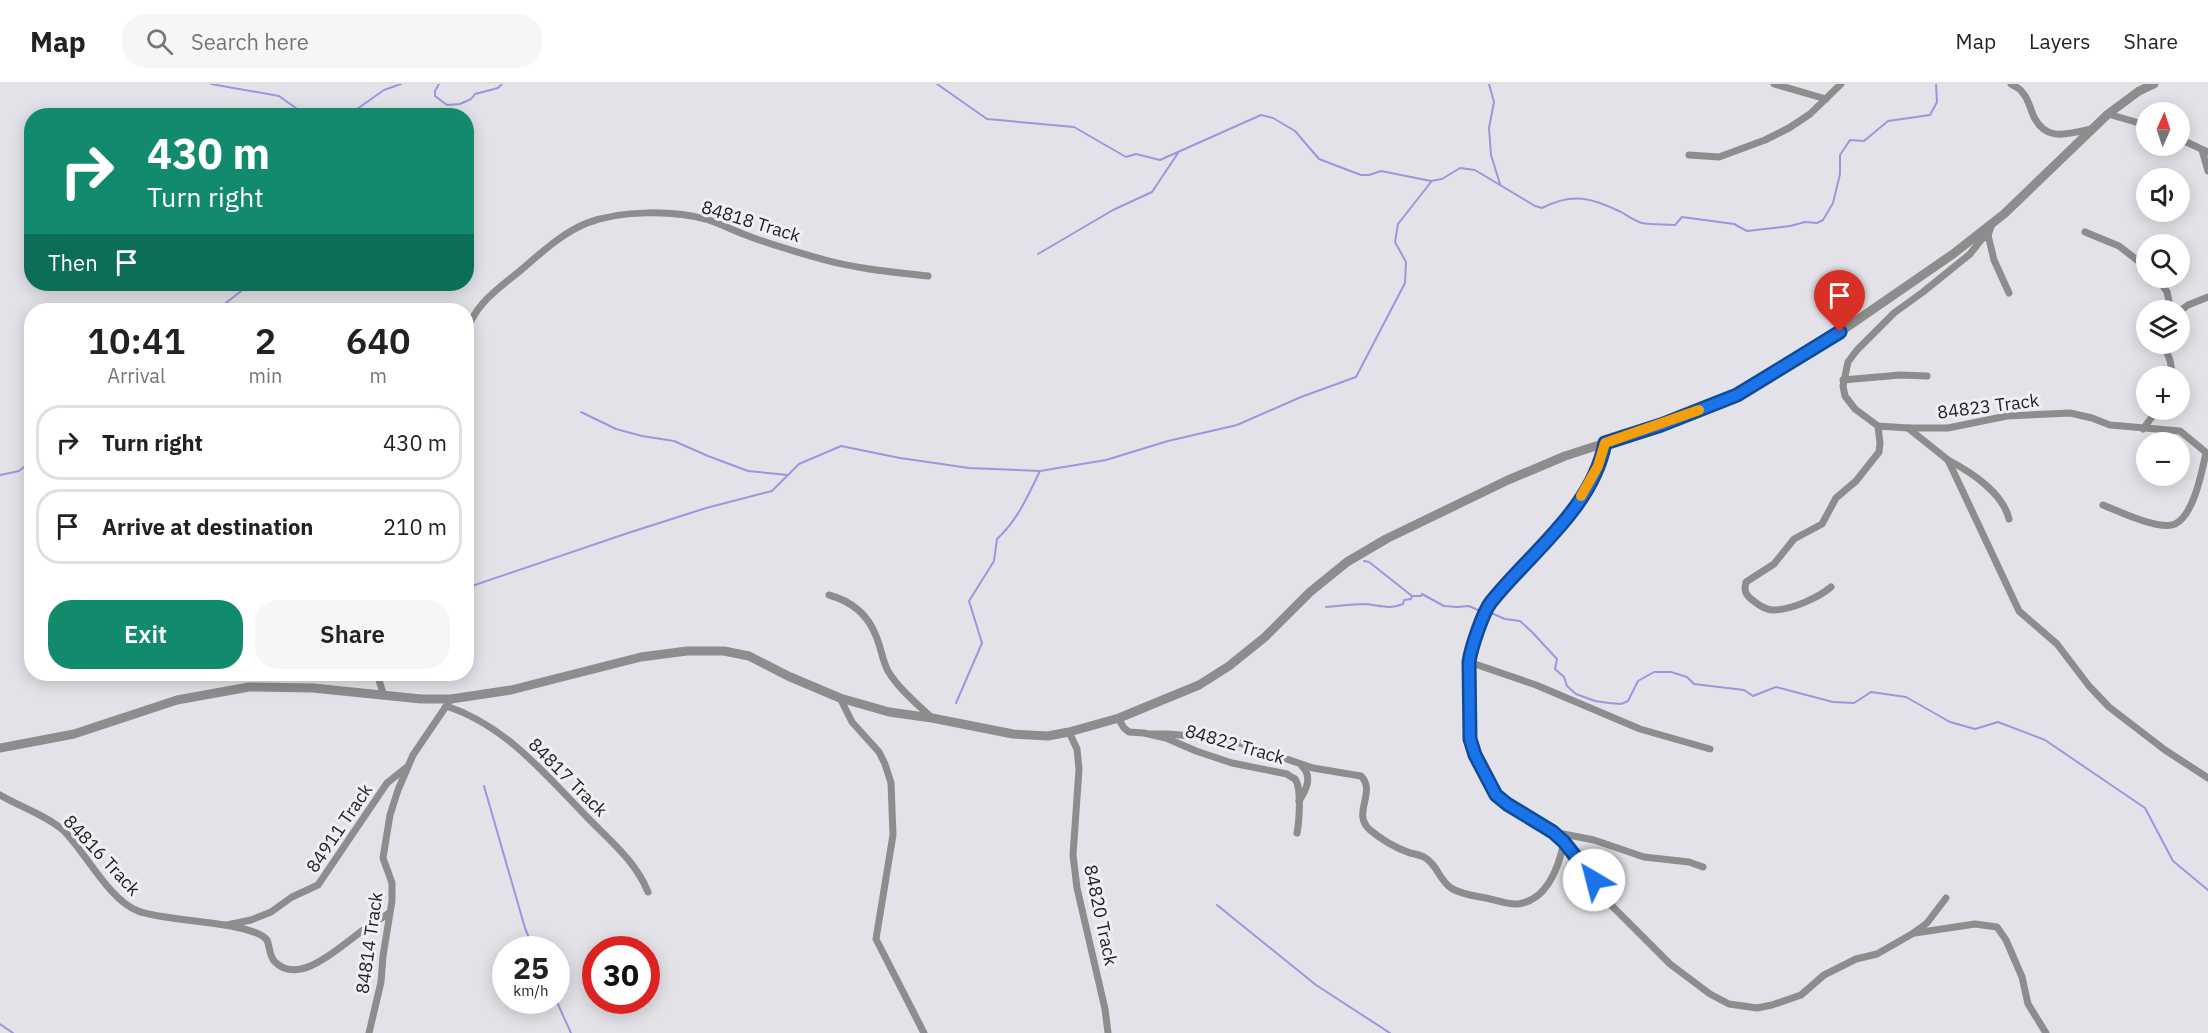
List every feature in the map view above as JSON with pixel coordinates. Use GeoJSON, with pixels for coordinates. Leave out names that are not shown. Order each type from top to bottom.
{"type":"FeatureCollection","features":[{"type":"Feature","properties":{"kind":"street"},"geometry":{"type":"LineString","coordinates":[[1774,84],[1826,99]]}},
{"type":"Feature","properties":{"kind":"street"},"geometry":{"type":"LineString","coordinates":[[1689,155],[1719,157],[1731,154],[1789,128],[1810,114],[1841,84]]}},
{"type":"Feature","properties":{"kind":"street"},"geometry":{"type":"LineString","coordinates":[[2011,84],[2021,89],[2040,128],[2047,133],[2058,135],[2093,129]]}},
{"type":"Feature","properties":{"kind":"street"},"geometry":{"type":"LineString","coordinates":[[0,748],[74,734],[177,700],[249,687],[322,688],[449,703],[511,690],[641,657],[687,651],[724,651],[749,656],[788,676],[840,698],[889,711],[1013,734],[1048,736],[1118,718],[1199,685],[1229,666],[1265,637],[1310,592],[1347,562],[1386,539],[1508,480],[1565,456],[1661,425],[1737,395],[1833,337],[1953,254],[2021,200],[2108,114],[2142,87],[2154,84]]}},
{"type":"Feature","properties":{"kind":"street"},"geometry":{"type":"LineString","coordinates":[[2108,114],[2136,122]]}},
{"type":"Feature","properties":{"kind":"street"},"geometry":{"type":"LineString","coordinates":[[2190,144],[2205,151],[2208,171]]}},
{"type":"Feature","properties":{"kind":"street","name":"84818 Track"},"geometry":{"type":"LineString","coordinates":[[474,315],[483,302],[549,246],[587,223],[613,216],[639,213],[669,214],[707,220],[752,237],[833,262],[853,267],[928,276]]}},
{"type":"Feature","properties":{"kind":"street"},"geometry":{"type":"LineString","coordinates":[[1831,587],[1808,601],[1773,610],[1765,609],[1755,603],[1746,595],[1745,589],[1746,582],[1774,564],[1794,539],[1822,524],[1836,498],[1856,481],[1879,452],[1878,426],[1860,414],[1845,396],[1843,380],[1848,362],[1894,313],[1970,254],[1988,235],[1993,222]]}},
{"type":"Feature","properties":{"kind":"street"},"geometry":{"type":"LineString","coordinates":[[2085,232],[2119,246],[2136,259]]}},
{"type":"Feature","properties":{"kind":"street"},"geometry":{"type":"LineString","coordinates":[[1988,235],[1994,260],[2009,293]]}},
{"type":"Feature","properties":{"kind":"street"},"geometry":{"type":"LineString","coordinates":[[2190,304],[2208,297]]}},
{"type":"Feature","properties":{"kind":"street"},"geometry":{"type":"LineString","coordinates":[[1843,380],[1900,375],[1928,376]]}},
{"type":"Feature","properties":{"kind":"street","name":"84823 Track"},"geometry":{"type":"LineString","coordinates":[[1878,426],[1948,428],[2016,415],[2070,413],[2110,425],[2180,431],[2207,453]]}},
{"type":"Feature","properties":{"kind":"street"},"geometry":{"type":"LineString","coordinates":[[2143,429],[2150,420]]}},
{"type":"Feature","properties":{"kind":"street"},"geometry":{"type":"LineString","coordinates":[[1908,428],[1948,460],[1961,467],[2004,504],[2009,519]]}},
{"type":"Feature","properties":{"kind":"street"},"geometry":{"type":"LineString","coordinates":[[1605,443],[1598,466],[1579,500],[1535,555],[1490,603],[1471,650],[1469,662],[1470,739],[1496,795],[1553,832],[1586,869],[1613,907],[1670,964],[1710,994],[1729,1004],[1757,1008],[1801,995],[1824,975],[1856,959],[1877,954],[1912,934],[1927,923],[1946,898]]}},
{"type":"Feature","properties":{"kind":"street"},"geometry":{"type":"LineString","coordinates":[[2103,505],[2166,526],[2175,524],[2182,519],[2189,508],[2207,453]]}},
{"type":"Feature","properties":{"kind":"street"},"geometry":{"type":"LineString","coordinates":[[1948,460],[2019,612],[2056,644],[2109,707],[2165,750],[2208,778]]}},
{"type":"Feature","properties":{"kind":"street"},"geometry":{"type":"LineString","coordinates":[[829,595],[841,598],[866,618],[876,635],[883,661],[893,678],[932,718]]}},
{"type":"Feature","properties":{"kind":"street"},"geometry":{"type":"LineString","coordinates":[[1469,662],[1536,685],[1640,729],[1710,749]]}},
{"type":"Feature","properties":{"kind":"street"},"geometry":{"type":"LineString","coordinates":[[379,681],[384,696]]}},
{"type":"Feature","properties":{"kind":"street"},"geometry":{"type":"LineString","coordinates":[[840,698],[852,722],[879,752],[891,783],[893,835],[876,939],[924,1033]]}},
{"type":"Feature","properties":{"kind":"street"},"geometry":{"type":"LineString","coordinates":[[407,767],[449,703]]}},
{"type":"Feature","properties":{"kind":"street","name":"84817 Track"},"geometry":{"type":"LineString","coordinates":[[449,703],[482,721],[531,759],[626,855],[641,876],[648,892]]}},
{"type":"Feature","properties":{"kind":"street","name":"84822 Track"},"geometry":{"type":"LineString","coordinates":[[1118,718],[1129,732],[1151,734],[1213,757],[1287,774],[1298,785],[1297,833]]}},
{"type":"Feature","properties":{"kind":"street","name":"84820 Track"},"geometry":{"type":"LineString","coordinates":[[1069,732],[1077,749],[1079,769],[1074,866],[1105,1009],[1108,1033]]}},
{"type":"Feature","properties":{"kind":"street"},"geometry":{"type":"LineString","coordinates":[[1151,734],[1228,739],[1300,765],[1361,776],[1367,788],[1362,821],[1380,838],[1423,856],[1433,864],[1444,882],[1451,888],[1521,904],[1535,896],[1551,881],[1559,865],[1564,842]]}},
{"type":"Feature","properties":{"kind":"street"},"geometry":{"type":"LineString","coordinates":[[1299,801],[1308,778],[1305,769],[1300,765]]}},
{"type":"Feature","properties":{"kind":"street","name":"84814 Track"},"geometry":{"type":"LineString","coordinates":[[369,1033],[381,982],[392,901],[392,883],[383,858],[390,815],[407,767]]}},
{"type":"Feature","properties":{"kind":"street","name":"84911 Track"},"geometry":{"type":"LineString","coordinates":[[225,925],[251,920],[271,912],[292,897],[318,885],[387,783],[407,767]]}},
{"type":"Feature","properties":{"kind":"street","name":"84816 Track"},"geometry":{"type":"LineString","coordinates":[[0,795],[63,830],[122,901],[134,910],[152,916],[225,925]]}},
{"type":"Feature","properties":{"kind":"street"},"geometry":{"type":"LineString","coordinates":[[1553,832],[1594,840],[1644,857],[1689,862],[1703,867]]}},
{"type":"Feature","properties":{"kind":"street"},"geometry":{"type":"LineString","coordinates":[[225,925],[264,936],[274,962],[281,966],[298,969],[309,968],[337,952],[353,937],[389,913]]}},
{"type":"Feature","properties":{"kind":"street"},"geometry":{"type":"LineString","coordinates":[[1912,934],[1959,925],[1975,924],[1997,927],[2006,940],[2022,976],[2028,1004],[2046,1033]]}},
{"type":"Feature","properties":{"kind":"waterway"},"geometry":{"type":"LineString","coordinates":[[211,84],[279,96],[296,108]]}},
{"type":"Feature","properties":{"kind":"waterway"},"geometry":{"type":"LineString","coordinates":[[358,108],[384,90],[401,84]]}},
{"type":"Feature","properties":{"kind":"waterway"},"geometry":{"type":"LineString","coordinates":[[439,84],[435,96],[447,105],[460,104],[471,99],[475,94],[498,88],[502,84]]}},
{"type":"Feature","properties":{"kind":"waterway"},"geometry":{"type":"LineString","coordinates":[[937,84],[987,119],[1074,127],[1126,157],[1136,154],[1160,160],[1261,115],[1273,118],[1295,131],[1319,159],[1361,175],[1381,171],[1431,181],[1442,179],[1460,168],[1475,170],[1542,208],[1563,200],[1591,200],[1611,207],[1642,223],[1675,225],[1682,217],[1734,224],[1747,231],[1805,222],[1817,223],[1823,220],[1833,203],[1840,174],[1840,155],[1850,140],[1864,141],[1888,121],[1930,115],[1937,102],[1936,84]]}},
{"type":"Feature","properties":{"kind":"waterway"},"geometry":{"type":"LineString","coordinates":[[1489,84],[1494,102],[1489,128],[1491,155],[1500,184]]}},
{"type":"Feature","properties":{"kind":"waterway"},"geometry":{"type":"LineString","coordinates":[[1038,254],[1113,210],[1152,192],[1178,153]]}},
{"type":"Feature","properties":{"kind":"waterway"},"geometry":{"type":"LineString","coordinates":[[474,585],[706,508],[772,491],[799,464],[841,446],[900,458],[969,468],[1040,471],[1106,460],[1168,441],[1237,425],[1301,397],[1356,377],[1405,283],[1406,262],[1395,242],[1398,224],[1431,182]]}},
{"type":"Feature","properties":{"kind":"waterway"},"geometry":{"type":"LineString","coordinates":[[226,303],[241,291]]}},
{"type":"Feature","properties":{"kind":"waterway"},"geometry":{"type":"LineString","coordinates":[[581,412],[616,429],[674,441],[748,471],[788,475]]}},
{"type":"Feature","properties":{"kind":"waterway"},"geometry":{"type":"LineString","coordinates":[[0,475],[19,471],[24,467]]}},
{"type":"Feature","properties":{"kind":"waterway"},"geometry":{"type":"LineString","coordinates":[[956,703],[982,643],[969,601],[994,561],[997,539],[1017,515],[1040,471]]}},
{"type":"Feature","properties":{"kind":"waterway"},"geometry":{"type":"LineString","coordinates":[[1364,561],[1369,562],[1412,596],[1422,594],[1444,606],[1469,606],[1480,611]]}},
{"type":"Feature","properties":{"kind":"waterway"},"geometry":{"type":"LineString","coordinates":[[1326,607],[1365,604],[1394,607],[1403,604],[1404,600],[1411,599],[1412,596]]}},
{"type":"Feature","properties":{"kind":"waterway"},"geometry":{"type":"LineString","coordinates":[[1489,612],[1505,619],[1520,621],[1557,659],[1555,669],[1564,677],[1567,686],[1576,694],[1595,701],[1621,704],[1628,701],[1638,681],[1654,672],[1671,672],[1687,677],[1694,684],[1744,690],[1753,696],[1776,687],[1833,702],[1854,703],[1871,692],[1906,697],[1950,722],[1975,729],[1998,722],[2045,740],[2145,808],[2173,861],[2208,890]]}},
{"type":"Feature","properties":{"kind":"waterway"},"geometry":{"type":"LineString","coordinates":[[484,786],[528,936]]}},
{"type":"Feature","properties":{"kind":"waterway"},"geometry":{"type":"LineString","coordinates":[[1217,905],[1316,985],[1390,1033]]}},
{"type":"Feature","properties":{"kind":"waterway"},"geometry":{"type":"LineString","coordinates":[[562,1014],[571,1033]]}},
{"type":"Feature","properties":{"kind":"waterway"},"geometry":{"type":"LineString","coordinates":[[0,1024],[13,1033]]}},
{"type":"Feature","properties":{"kind":"slow traffic"},"geometry":{"type":"LineString","coordinates":[[1581,496],[1598,466],[1605,443],[1699,410]]}},
{"type":"Feature","properties":{"kind":"route"},"geometry":{"type":"LineString","coordinates":[[1594,880],[1564,842],[1553,832],[1514,809],[1496,795],[1475,755],[1470,739],[1469,662],[1471,650],[1485,614],[1490,603],[1535,555],[1579,500],[1598,466],[1605,443],[1661,425],[1737,395],[1840,332]]}}]}
